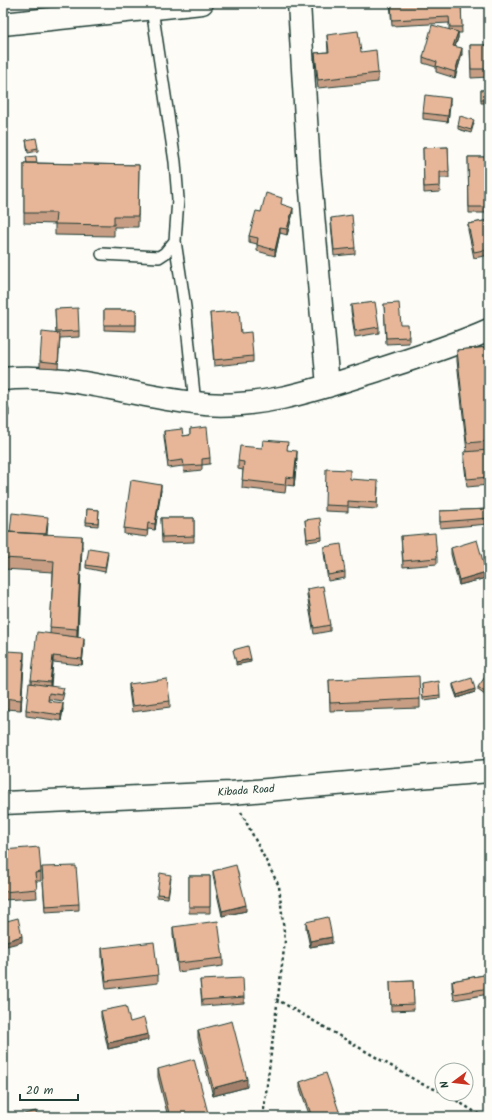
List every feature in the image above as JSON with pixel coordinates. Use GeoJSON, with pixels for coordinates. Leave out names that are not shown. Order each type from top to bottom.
{"type":"FeatureCollection","features":[{"type":"Feature","properties":{"kind":"street"},"geometry":{"type":"LineString","coordinates":[[3,24],[145,7],[202,3]]}},
{"type":"Feature","properties":{"kind":"street"},"geometry":{"type":"LineString","coordinates":[[299,3],[309,168],[328,386]]}},
{"type":"Feature","properties":{"kind":"street"},"geometry":{"type":"LineString","coordinates":[[3,379],[41,378],[76,380],[195,404],[254,403],[328,386],[464,341],[489,330]]}},
{"type":"Feature","properties":{"kind":"street","name":"Kibada Road"},"geometry":{"type":"LineString","coordinates":[[3,803],[231,793],[489,771]]}},
{"type":"Feature","properties":{"kind":"lane"},"geometry":{"type":"LineString","coordinates":[[145,7],[175,162],[178,199],[175,241],[185,307],[195,404]]}},
{"type":"Feature","properties":{"kind":"lane"},"geometry":{"type":"LineString","coordinates":[[102,254],[159,256],[164,253],[175,241]]}},
{"type":"Feature","properties":{"kind":"path"},"geometry":{"type":"LineString","coordinates":[[231,793],[279,886],[285,941],[276,999],[264,1117]]}},
{"type":"Feature","properties":{"kind":"path"},"geometry":{"type":"LineString","coordinates":[[276,999],[422,1084],[434,1089]]}},
{"type":"Feature","properties":{"kind":"path"},"geometry":{"type":"LineString","coordinates":[[459,1102],[483,1117]]}},
{"type":"Feature","properties":{"kind":"building"},"geometry":{"type":"Polygon","coordinates":[[[391,3],[461,3],[462,27],[450,27],[449,17],[392,20],[391,3]]]}},
{"type":"Feature","properties":{"kind":"building"},"geometry":{"type":"Polygon","coordinates":[[[432,25],[458,32],[453,46],[462,48],[455,72],[436,66],[437,62],[423,57],[432,25]]]}},
{"type":"Feature","properties":{"kind":"building"},"geometry":{"type":"Polygon","coordinates":[[[487,26],[489,26],[489,69],[471,69],[470,45],[488,45],[487,26]]]}},
{"type":"Feature","properties":{"kind":"building"},"geometry":{"type":"Polygon","coordinates":[[[358,31],[361,52],[376,50],[378,73],[318,80],[315,53],[329,52],[327,35],[358,31]]]}},
{"type":"Feature","properties":{"kind":"building"},"geometry":{"type":"Polygon","coordinates":[[[481,90],[489,90],[489,100],[481,100],[481,90]]]}},
{"type":"Feature","properties":{"kind":"building"},"geometry":{"type":"Polygon","coordinates":[[[425,95],[450,98],[448,116],[423,113],[425,95]]]}},
{"type":"Feature","properties":{"kind":"building"},"geometry":{"type":"Polygon","coordinates":[[[460,116],[474,120],[471,130],[458,126],[460,116]]]}},
{"type":"Feature","properties":{"kind":"building"},"geometry":{"type":"Polygon","coordinates":[[[36,138],[38,148],[28,150],[26,140],[36,138]]]}},
{"type":"Feature","properties":{"kind":"building"},"geometry":{"type":"Polygon","coordinates":[[[448,147],[449,172],[440,172],[440,186],[424,187],[423,148],[448,147]]]}},
{"type":"Feature","properties":{"kind":"building"},"geometry":{"type":"Polygon","coordinates":[[[36,156],[37,163],[27,163],[26,157],[36,156]]]}},
{"type":"Feature","properties":{"kind":"building"},"geometry":{"type":"Polygon","coordinates":[[[468,157],[489,157],[489,207],[469,207],[468,157]]]}},
{"type":"Feature","properties":{"kind":"building"},"geometry":{"type":"Polygon","coordinates":[[[24,163],[139,165],[138,216],[114,216],[114,225],[55,224],[56,213],[24,213],[24,163]]]}},
{"type":"Feature","properties":{"kind":"building"},"geometry":{"type":"Polygon","coordinates":[[[266,193],[282,198],[281,204],[293,208],[287,229],[280,228],[275,250],[257,245],[258,238],[249,236],[256,211],[261,212],[266,193]]]}},
{"type":"Feature","properties":{"kind":"building"},"geometry":{"type":"Polygon","coordinates":[[[352,215],[355,248],[334,250],[331,218],[352,215]]]}},
{"type":"Feature","properties":{"kind":"building"},"geometry":{"type":"Polygon","coordinates":[[[489,220],[489,249],[474,252],[468,224],[489,220]]]}},
{"type":"Feature","properties":{"kind":"building"},"geometry":{"type":"Polygon","coordinates":[[[375,302],[379,327],[355,331],[351,305],[375,302]]]}},
{"type":"Feature","properties":{"kind":"building"},"geometry":{"type":"Polygon","coordinates":[[[399,303],[401,325],[408,325],[409,337],[386,338],[384,304],[399,303]]]}},
{"type":"Feature","properties":{"kind":"building"},"geometry":{"type":"Polygon","coordinates":[[[78,308],[79,331],[56,332],[55,309],[78,308]]]}},
{"type":"Feature","properties":{"kind":"building"},"geometry":{"type":"Polygon","coordinates":[[[104,310],[136,310],[136,325],[104,325],[104,310]]]}},
{"type":"Feature","properties":{"kind":"building"},"geometry":{"type":"Polygon","coordinates":[[[239,311],[241,333],[251,332],[253,356],[214,360],[210,313],[239,311]]]}},
{"type":"Feature","properties":{"kind":"building"},"geometry":{"type":"Polygon","coordinates":[[[42,332],[60,334],[58,363],[40,361],[42,332]]]}},
{"type":"Feature","properties":{"kind":"building"},"geometry":{"type":"Polygon","coordinates":[[[489,347],[489,441],[467,443],[457,350],[489,347]]]}},
{"type":"Feature","properties":{"kind":"building"},"geometry":{"type":"Polygon","coordinates":[[[3,391],[9,410],[3,412],[3,391]]]}},
{"type":"Feature","properties":{"kind":"building"},"geometry":{"type":"Polygon","coordinates":[[[207,427],[210,458],[202,459],[202,465],[184,466],[183,460],[168,462],[164,431],[182,429],[183,436],[190,435],[190,429],[207,427]]]}},
{"type":"Feature","properties":{"kind":"building"},"geometry":{"type":"Polygon","coordinates":[[[263,440],[288,442],[287,450],[297,451],[294,478],[286,477],[285,485],[242,480],[244,462],[238,461],[240,446],[262,448],[263,440]]]}},
{"type":"Feature","properties":{"kind":"building"},"geometry":{"type":"Polygon","coordinates":[[[489,450],[489,477],[467,479],[464,452],[489,450]]]}},
{"type":"Feature","properties":{"kind":"building"},"geometry":{"type":"Polygon","coordinates":[[[326,469],[350,470],[350,479],[378,481],[377,503],[348,501],[348,506],[325,505],[326,469]]]}},
{"type":"Feature","properties":{"kind":"building"},"geometry":{"type":"Polygon","coordinates":[[[131,480],[161,485],[155,524],[148,523],[147,531],[124,528],[131,480]]]}},
{"type":"Feature","properties":{"kind":"building"},"geometry":{"type":"Polygon","coordinates":[[[87,509],[99,510],[98,523],[86,522],[87,509]]]}},
{"type":"Feature","properties":{"kind":"building"},"geometry":{"type":"Polygon","coordinates":[[[489,509],[489,518],[440,522],[440,511],[489,509]]]}},
{"type":"Feature","properties":{"kind":"building"},"geometry":{"type":"Polygon","coordinates":[[[12,513],[48,517],[46,534],[10,532],[12,513]]]}},
{"type":"Feature","properties":{"kind":"building"},"geometry":{"type":"Polygon","coordinates":[[[161,518],[194,518],[194,536],[162,537],[161,518]]]}},
{"type":"Feature","properties":{"kind":"building"},"geometry":{"type":"Polygon","coordinates":[[[320,518],[322,537],[307,539],[305,520],[320,518]]]}},
{"type":"Feature","properties":{"kind":"building"},"geometry":{"type":"Polygon","coordinates":[[[3,532],[82,536],[77,629],[50,627],[54,561],[3,558],[3,532]]]}},
{"type":"Feature","properties":{"kind":"building"},"geometry":{"type":"Polygon","coordinates":[[[435,533],[437,558],[403,561],[401,536],[435,533]]]}},
{"type":"Feature","properties":{"kind":"building"},"geometry":{"type":"Polygon","coordinates":[[[477,540],[486,572],[459,580],[451,548],[477,540]]]}},
{"type":"Feature","properties":{"kind":"building"},"geometry":{"type":"Polygon","coordinates":[[[341,544],[345,572],[328,575],[324,547],[341,544]]]}},
{"type":"Feature","properties":{"kind":"building"},"geometry":{"type":"Polygon","coordinates":[[[89,548],[108,551],[105,568],[86,565],[89,548]]]}},
{"type":"Feature","properties":{"kind":"building"},"geometry":{"type":"Polygon","coordinates":[[[323,586],[330,625],[314,628],[307,589],[323,586]]]}},
{"type":"Feature","properties":{"kind":"building"},"geometry":{"type":"Polygon","coordinates":[[[3,623],[7,623],[6,651],[24,652],[21,700],[3,698],[3,623]]]}},
{"type":"Feature","properties":{"kind":"building"},"geometry":{"type":"Polygon","coordinates":[[[37,632],[84,638],[82,659],[53,656],[50,682],[31,680],[37,632]]]}},
{"type":"Feature","properties":{"kind":"building"},"geometry":{"type":"Polygon","coordinates":[[[248,646],[251,659],[236,662],[233,650],[248,646]]]}},
{"type":"Feature","properties":{"kind":"building"},"geometry":{"type":"Polygon","coordinates":[[[487,674],[489,676],[489,695],[478,687],[487,674]]]}},
{"type":"Feature","properties":{"kind":"building"},"geometry":{"type":"Polygon","coordinates":[[[419,676],[420,699],[330,703],[329,680],[419,676]]]}},
{"type":"Feature","properties":{"kind":"building"},"geometry":{"type":"Polygon","coordinates":[[[472,678],[475,689],[457,695],[453,684],[472,678]]]}},
{"type":"Feature","properties":{"kind":"building"},"geometry":{"type":"Polygon","coordinates":[[[167,679],[170,701],[132,706],[129,684],[167,679]]]}},
{"type":"Feature","properties":{"kind":"building"},"geometry":{"type":"Polygon","coordinates":[[[439,681],[440,695],[423,697],[422,684],[439,681]]]}},
{"type":"Feature","properties":{"kind":"building"},"geometry":{"type":"Polygon","coordinates":[[[29,683],[64,688],[62,695],[49,693],[48,701],[63,703],[61,715],[26,710],[29,683]]]}},
{"type":"Feature","properties":{"kind":"building"},"geometry":{"type":"Polygon","coordinates":[[[39,847],[41,872],[35,873],[37,889],[3,892],[3,850],[39,847]]]}},
{"type":"Feature","properties":{"kind":"building"},"geometry":{"type":"Polygon","coordinates":[[[236,865],[246,905],[222,911],[213,871],[236,865]]]}},
{"type":"Feature","properties":{"kind":"building"},"geometry":{"type":"Polygon","coordinates":[[[76,866],[79,904],[45,906],[42,867],[76,866]]]}},
{"type":"Feature","properties":{"kind":"building"},"geometry":{"type":"Polygon","coordinates":[[[160,873],[171,875],[168,895],[157,894],[160,873]]]}},
{"type":"Feature","properties":{"kind":"building"},"geometry":{"type":"Polygon","coordinates":[[[189,876],[210,876],[210,907],[189,907],[189,876]]]}},
{"type":"Feature","properties":{"kind":"building"},"geometry":{"type":"Polygon","coordinates":[[[328,917],[332,937],[310,941],[306,922],[328,917]]]}},
{"type":"Feature","properties":{"kind":"building"},"geometry":{"type":"Polygon","coordinates":[[[18,918],[22,936],[3,942],[3,922],[18,918]]]}},
{"type":"Feature","properties":{"kind":"building"},"geometry":{"type":"Polygon","coordinates":[[[218,921],[223,958],[178,963],[173,927],[218,921]]]}},
{"type":"Feature","properties":{"kind":"building"},"geometry":{"type":"Polygon","coordinates":[[[154,942],[158,975],[106,981],[102,948],[154,942]]]}},
{"type":"Feature","properties":{"kind":"building"},"geometry":{"type":"Polygon","coordinates":[[[489,974],[489,988],[454,994],[452,981],[489,974]]]}},
{"type":"Feature","properties":{"kind":"building"},"geometry":{"type":"Polygon","coordinates":[[[243,978],[244,997],[202,1000],[200,980],[243,978]]]}},
{"type":"Feature","properties":{"kind":"building"},"geometry":{"type":"Polygon","coordinates":[[[413,981],[414,1004],[391,1005],[390,982],[413,981]]]}},
{"type":"Feature","properties":{"kind":"building"},"geometry":{"type":"Polygon","coordinates":[[[126,1006],[130,1022],[144,1018],[148,1034],[108,1043],[101,1011],[126,1006]]]}},
{"type":"Feature","properties":{"kind":"building"},"geometry":{"type":"Polygon","coordinates":[[[232,1021],[247,1079],[213,1088],[198,1030],[232,1021]]]}},
{"type":"Feature","properties":{"kind":"building"},"geometry":{"type":"Polygon","coordinates":[[[194,1059],[209,1117],[170,1117],[158,1069],[194,1059]]]}},
{"type":"Feature","properties":{"kind":"building"},"geometry":{"type":"Polygon","coordinates":[[[326,1073],[341,1117],[312,1117],[300,1082],[326,1073]]]}},
{"type":"Feature","properties":{"kind":"building"},"geometry":{"type":"Polygon","coordinates":[[[36,1111],[37,1117],[21,1117],[20,1115],[36,1111]]]}}]}
